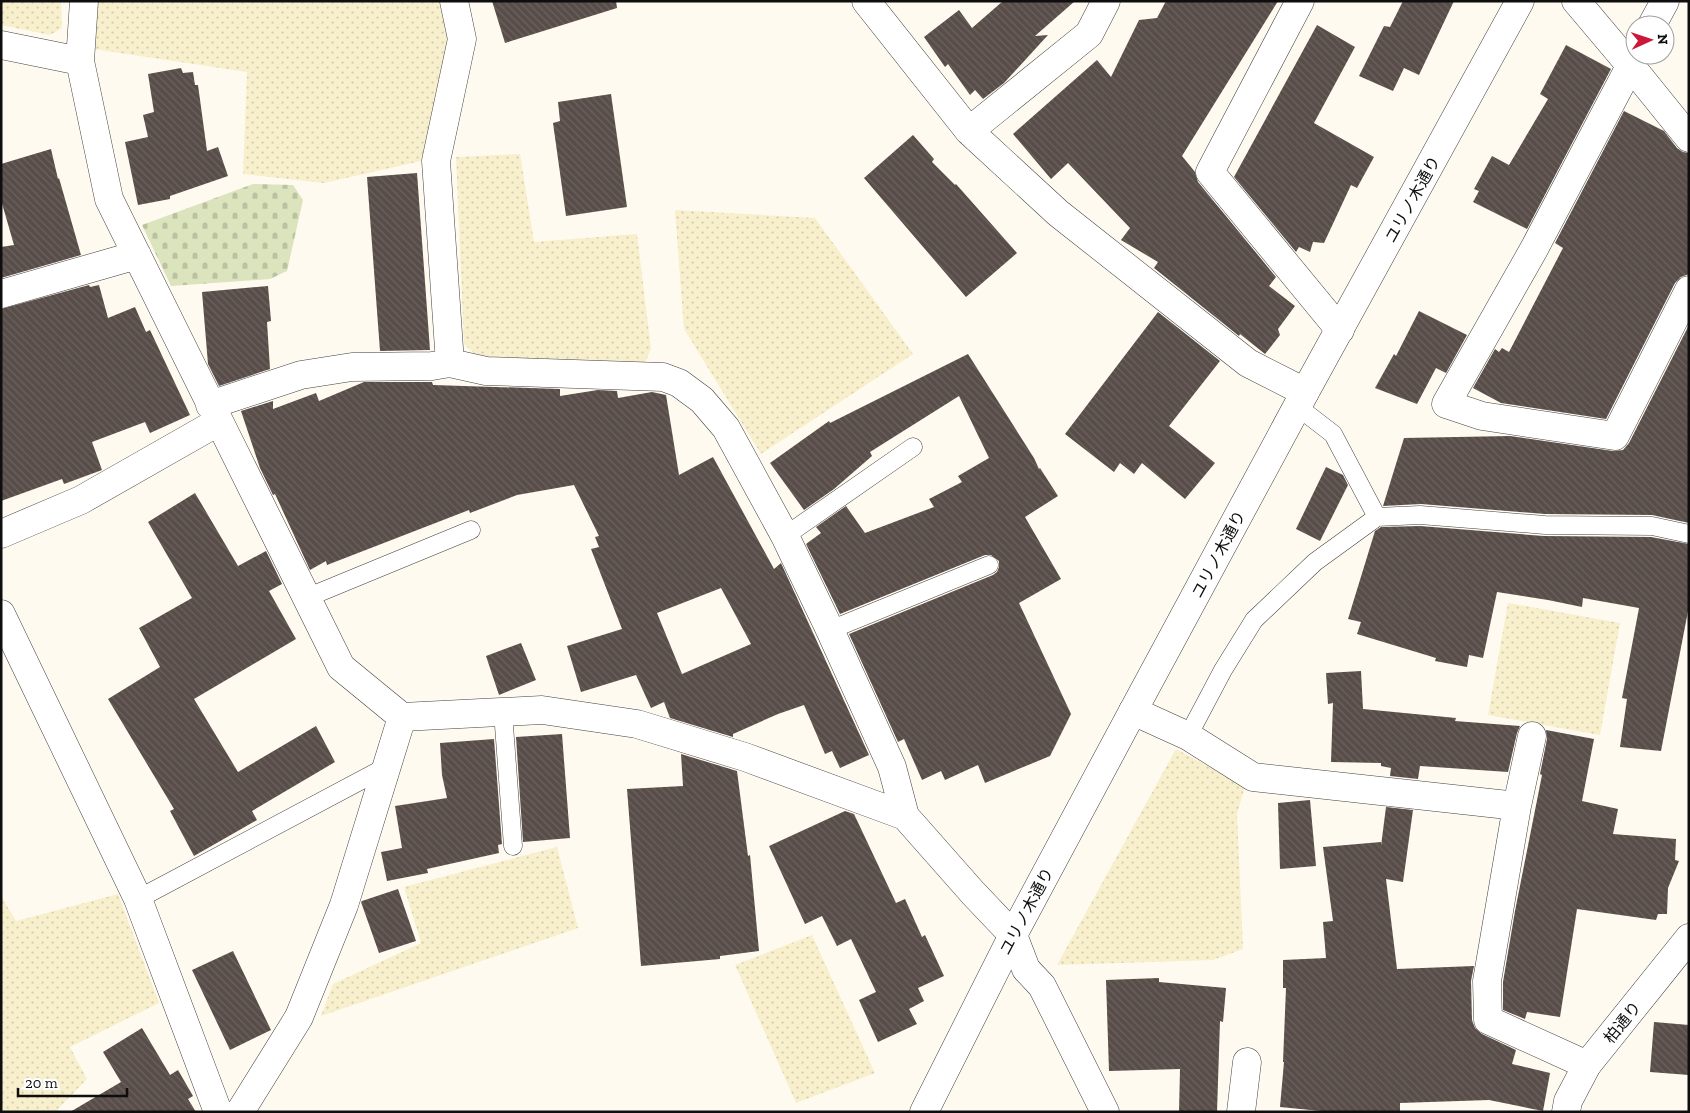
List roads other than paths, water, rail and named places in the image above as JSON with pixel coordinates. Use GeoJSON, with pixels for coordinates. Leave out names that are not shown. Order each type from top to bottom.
{"type":"FeatureCollection","features":[{"type":"Feature","properties":{"kind":"street"},"geometry":{"type":"LineString","coordinates":[[84,1],[80,61],[109,199],[341,668],[402,717],[542,710],[637,724],[745,757],[904,816],[1013,935],[1026,968],[1042,986],[1105,1112]]}},
{"type":"Feature","properties":{"kind":"street"},"geometry":{"type":"LineString","coordinates":[[450,363],[436,161],[462,39],[454,1]]}},
{"type":"Feature","properties":{"kind":"street"},"geometry":{"type":"LineString","coordinates":[[866,1],[969,131],[1058,213],[1248,363],[1301,400]]}},
{"type":"Feature","properties":{"kind":"street"},"geometry":{"type":"LineString","coordinates":[[969,131],[1089,34],[1106,1]]}},
{"type":"Feature","properties":{"kind":"street"},"geometry":{"type":"LineString","coordinates":[[1300,1],[1210,172],[1340,330]]}},
{"type":"Feature","properties":{"kind":"street","name":"ユリノ木通り"},"geometry":{"type":"LineString","coordinates":[[924,1112],[1013,935],[1133,711],[1520,1]]}},
{"type":"Feature","properties":{"kind":"street"},"geometry":{"type":"LineString","coordinates":[[1576,1],[1625,52]]}},
{"type":"Feature","properties":{"kind":"street"},"geometry":{"type":"LineString","coordinates":[[1657,15],[1665,1]]}},
{"type":"Feature","properties":{"kind":"street"},"geometry":{"type":"LineString","coordinates":[[1,45],[80,61]]}},
{"type":"Feature","properties":{"kind":"street"},"geometry":{"type":"LineString","coordinates":[[1630,65],[1534,249],[1446,404],[1482,416],[1615,436],[1689,290]]}},
{"type":"Feature","properties":{"kind":"street"},"geometry":{"type":"LineString","coordinates":[[1637,65],[1689,138]]}},
{"type":"Feature","properties":{"kind":"street"},"geometry":{"type":"LineString","coordinates":[[1,294],[137,255]]}},
{"type":"Feature","properties":{"kind":"street"},"geometry":{"type":"LineString","coordinates":[[1,534],[81,500],[214,413],[301,375],[352,367],[432,366],[450,363],[486,371],[663,377],[680,383],[702,400],[726,428],[785,536],[830,630],[892,767],[904,816]]}},
{"type":"Feature","properties":{"kind":"street"},"geometry":{"type":"LineString","coordinates":[[1,614],[138,899],[218,1112]]}},
{"type":"Feature","properties":{"kind":"street"},"geometry":{"type":"LineString","coordinates":[[1133,711],[1188,736],[1253,777],[1517,806]]}},
{"type":"Feature","properties":{"kind":"street"},"geometry":{"type":"LineString","coordinates":[[240,1112],[299,1017],[344,905],[402,717]]}},
{"type":"Feature","properties":{"kind":"street"},"geometry":{"type":"LineString","coordinates":[[1532,736],[1517,806],[1487,981],[1488,1020],[1587,1065]]}},
{"type":"Feature","properties":{"kind":"street","name":"柏通り"},"geometry":{"type":"LineString","coordinates":[[1566,1112],[1568,1101],[1587,1065],[1689,938]]}},
{"type":"Feature","properties":{"kind":"street"},"geometry":{"type":"LineString","coordinates":[[1241,1112],[1247,1062]]}},
{"type":"Feature","properties":{"kind":"lane"},"geometry":{"type":"LineString","coordinates":[[1301,400],[1333,434],[1377,516]]}},
{"type":"Feature","properties":{"kind":"lane"},"geometry":{"type":"LineString","coordinates":[[785,536],[914,447]]}},
{"type":"Feature","properties":{"kind":"lane"},"geometry":{"type":"LineString","coordinates":[[1188,736],[1223,670],[1254,620],[1315,562],[1377,516],[1420,515],[1545,525],[1652,526],[1689,534]]}},
{"type":"Feature","properties":{"kind":"lane"},"geometry":{"type":"LineString","coordinates":[[306,598],[471,530]]}},
{"type":"Feature","properties":{"kind":"lane"},"geometry":{"type":"LineString","coordinates":[[830,630],[989,565]]}},
{"type":"Feature","properties":{"kind":"lane"},"geometry":{"type":"LineString","coordinates":[[503,712],[513,846]]}},
{"type":"Feature","properties":{"kind":"lane"},"geometry":{"type":"LineString","coordinates":[[138,899],[386,767]]}}]}
